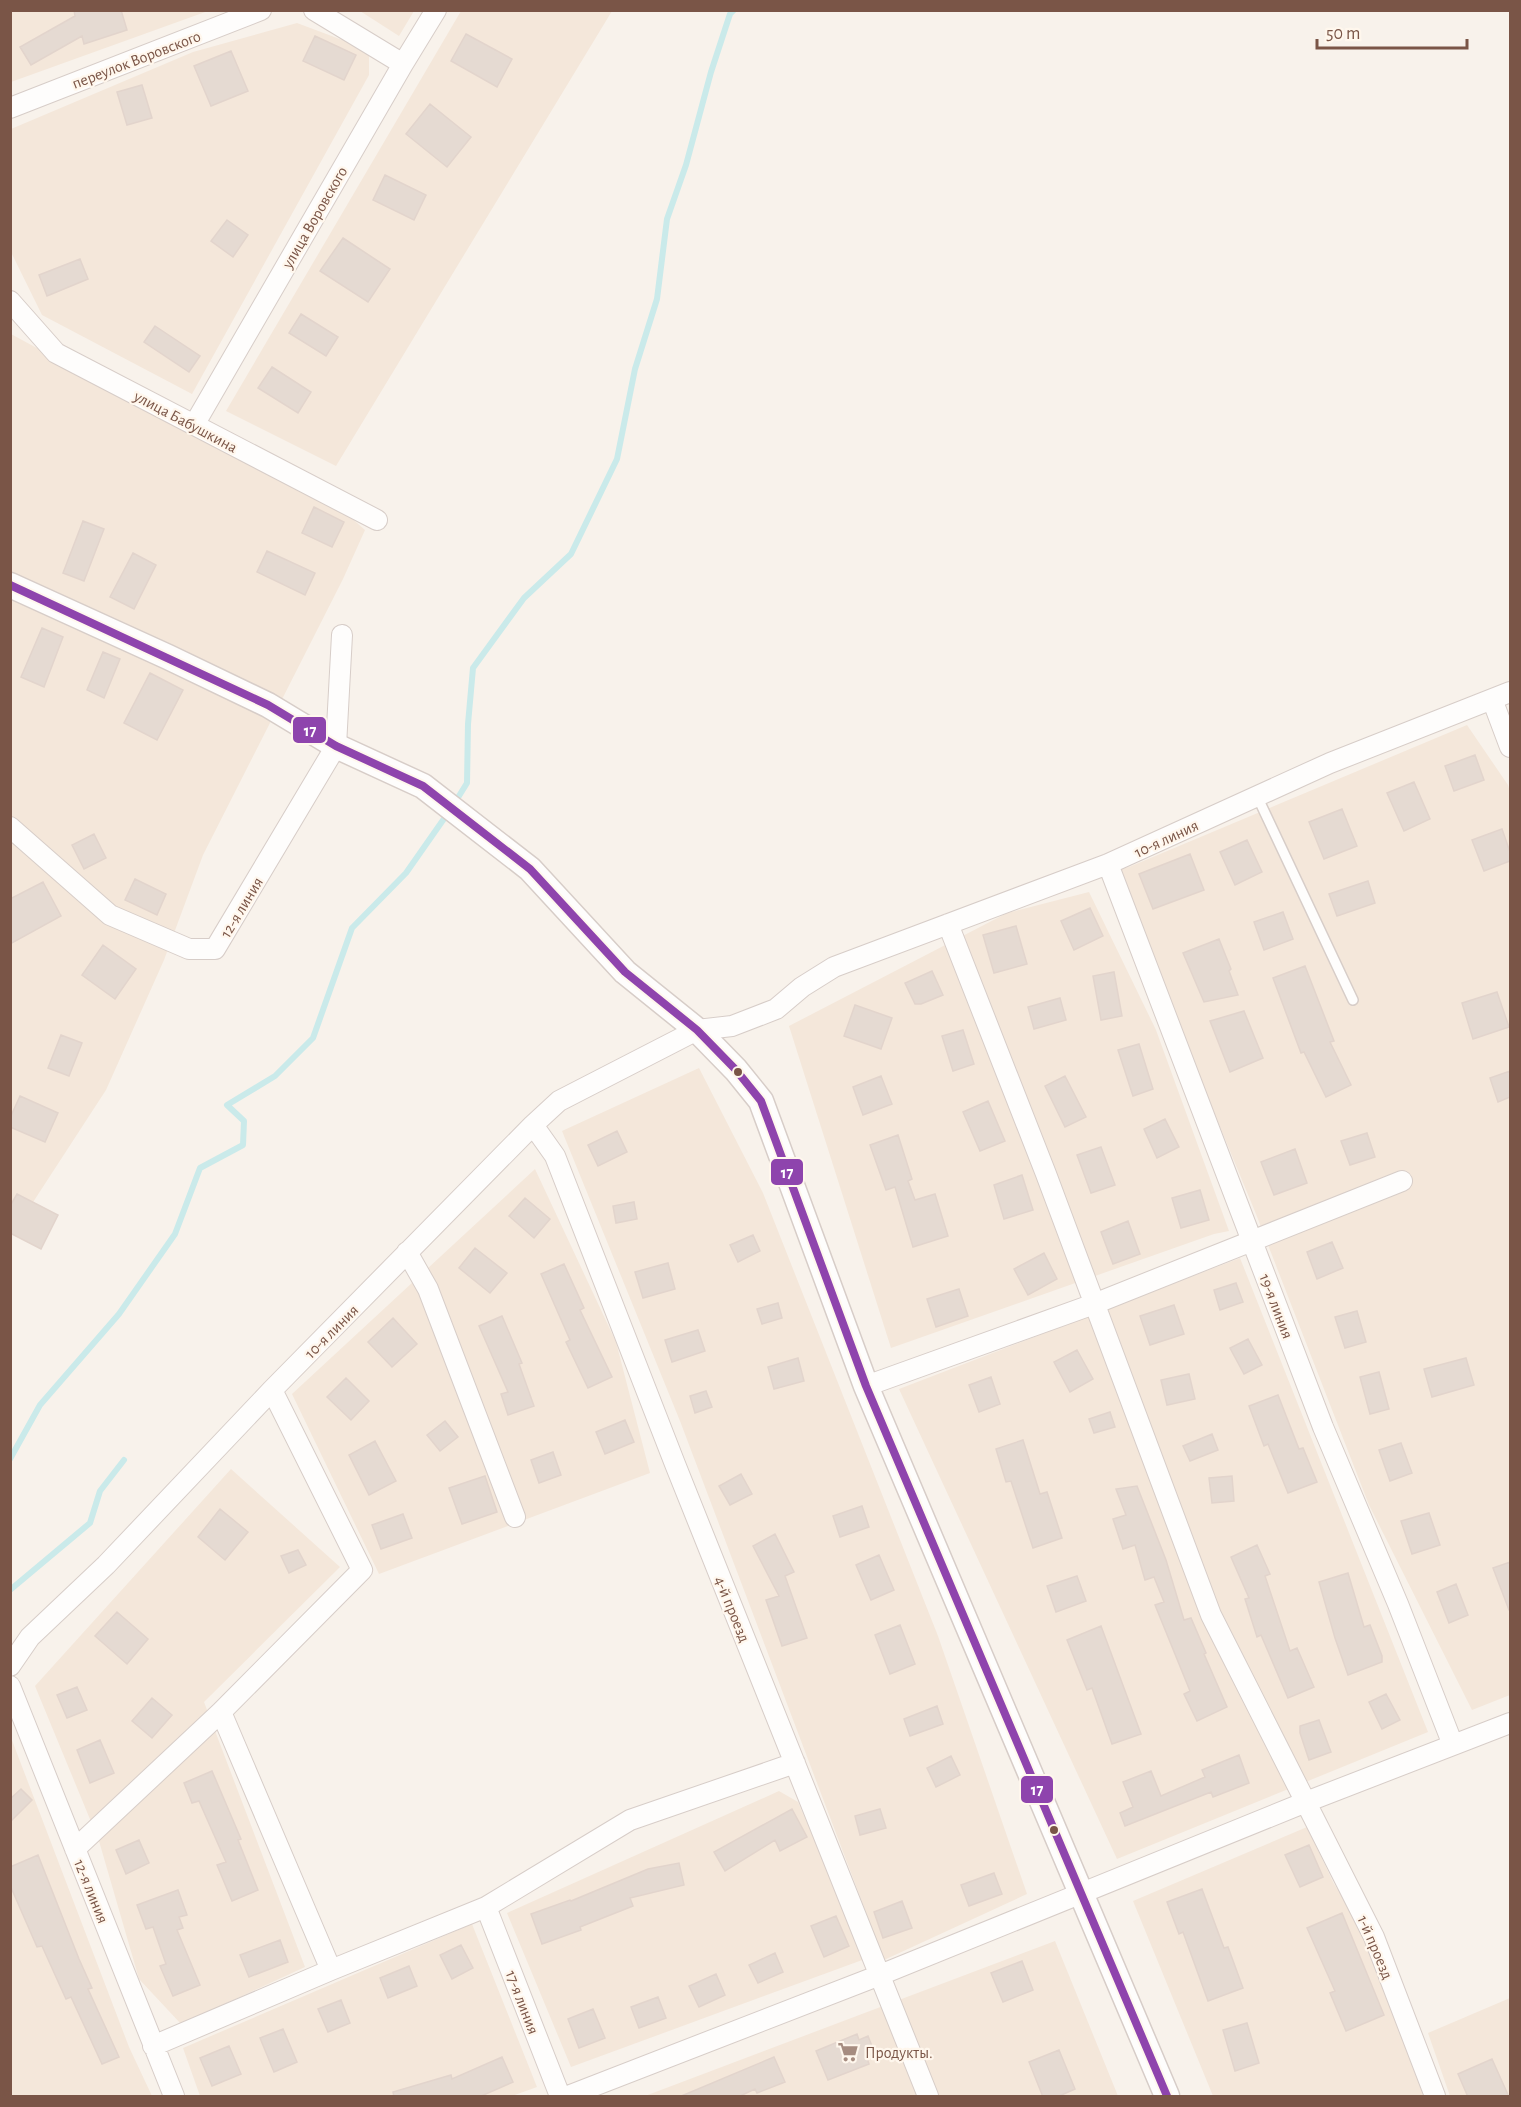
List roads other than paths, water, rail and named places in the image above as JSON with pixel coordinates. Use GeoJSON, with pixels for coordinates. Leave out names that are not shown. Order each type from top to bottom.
{"type":"FeatureCollection","features":[{"type":"Feature","properties":{"kind":"street","name":"переулок Воровского"},"geometry":{"type":"LineString","coordinates":[[10,108],[261,10]]}},
{"type":"Feature","properties":{"kind":"street"},"geometry":{"type":"LineString","coordinates":[[314,10],[403,64]]}},
{"type":"Feature","properties":{"kind":"street","name":"улица Воровского"},"geometry":{"type":"LineString","coordinates":[[194,425],[436,10]]}},
{"type":"Feature","properties":{"kind":"street","name":"улица Бабушкина"},"geometry":{"type":"LineString","coordinates":[[10,301],[56,353],[377,520]]}},
{"type":"Feature","properties":{"kind":"street"},"geometry":{"type":"LineString","coordinates":[[10,585],[268,705],[336,746],[423,786],[530,869],[625,972],[697,1030],[736,1070],[761,1101],[866,1386],[1167,2097]]}},
{"type":"Feature","properties":{"kind":"street"},"geometry":{"type":"LineString","coordinates":[[336,746],[342,635]]}},
{"type":"Feature","properties":{"kind":"street","name":"10-я линия"},"geometry":{"type":"LineString","coordinates":[[10,1666],[30,1637],[106,1565],[272,1390],[559,1101],[697,1030],[732,1026],[776,1009],[802,987],[834,967],[1108,864],[1330,763],[1510,692]]}},
{"type":"Feature","properties":{"kind":"street"},"geometry":{"type":"LineString","coordinates":[[1492,699],[1510,747]]}},
{"type":"Feature","properties":{"kind":"street","name":"12-я линия"},"geometry":{"type":"LineString","coordinates":[[10,827],[110,915],[189,949],[215,949],[336,746]]}},
{"type":"Feature","properties":{"kind":"street","name":"19-я линия"},"geometry":{"type":"LineString","coordinates":[[1108,864],[1323,1427],[1398,1604],[1453,1745]]}},
{"type":"Feature","properties":{"kind":"street","name":"1-й проезд"},"geometry":{"type":"LineString","coordinates":[[948,924],[1211,1615],[1374,1937],[1435,2097]]}},
{"type":"Feature","properties":{"kind":"street","name":"4-й проезд"},"geometry":{"type":"LineString","coordinates":[[533,1125],[555,1156],[675,1464],[928,2097]]}},
{"type":"Feature","properties":{"kind":"street"},"geometry":{"type":"LineString","coordinates":[[866,1386],[1094,1304],[1402,1181]]}},
{"type":"Feature","properties":{"kind":"street"},"geometry":{"type":"LineString","coordinates":[[407,1252],[428,1289],[515,1517]]}},
{"type":"Feature","properties":{"kind":"street"},"geometry":{"type":"LineString","coordinates":[[75,1849],[222,1712],[362,1570],[272,1390]]}},
{"type":"Feature","properties":{"kind":"street","name":"12-я линия"},"geometry":{"type":"LineString","coordinates":[[10,1686],[174,2097]]}},
{"type":"Feature","properties":{"kind":"street"},"geometry":{"type":"LineString","coordinates":[[222,1712],[331,1970]]}},
{"type":"Feature","properties":{"kind":"street"},"geometry":{"type":"LineString","coordinates":[[568,2097],[880,1975],[1306,1802],[1510,1723]]}},
{"type":"Feature","properties":{"kind":"street"},"geometry":{"type":"LineString","coordinates":[[153,2046],[486,1907],[630,1820],[795,1762]]}},
{"type":"Feature","properties":{"kind":"street","name":"17-я линия"},"geometry":{"type":"LineString","coordinates":[[486,1907],[560,2097]]}},
{"type":"Feature","properties":{"kind":"lane"},"geometry":{"type":"LineString","coordinates":[[1257,796],[1353,1000]]}},
{"type":"Feature","properties":{"kind":"waterway"},"geometry":{"type":"LineString","coordinates":[[454,804],[467,783],[468,724],[473,668],[524,598],[571,554],[617,459],[635,369],[657,299],[667,219],[686,165],[711,72],[730,14],[734,10]]}},
{"type":"Feature","properties":{"kind":"waterway"},"geometry":{"type":"LineString","coordinates":[[10,1459],[40,1405],[119,1314],[175,1234],[200,1168],[243,1145],[244,1121],[227,1105],[275,1076],[313,1038],[352,928],[406,873],[448,813]]}},
{"type":"Feature","properties":{"kind":"waterway"},"geometry":{"type":"LineString","coordinates":[[10,1590],[90,1523],[100,1491],[124,1460]]}},
{"type":"Feature","properties":{"kind":"place","name":"Продукты."},"geometry":{"type":"Point","coordinates":[848,2052]}}]}
